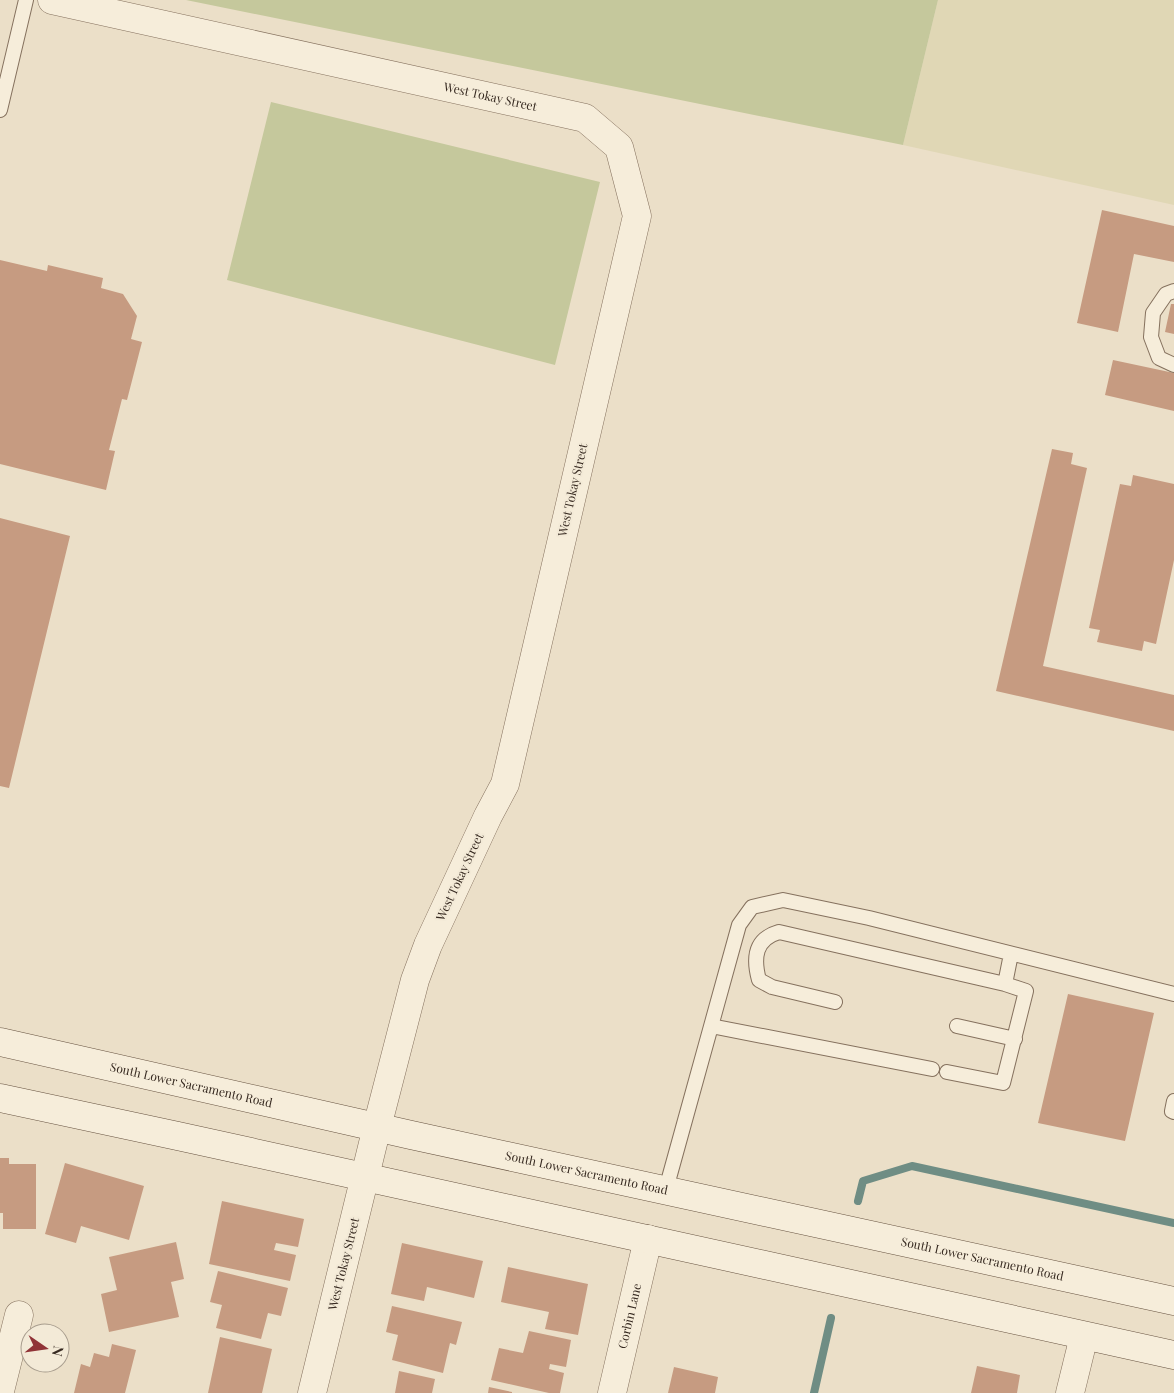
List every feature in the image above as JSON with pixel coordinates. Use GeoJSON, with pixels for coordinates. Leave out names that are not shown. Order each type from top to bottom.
{"type":"FeatureCollection","features":[{"type":"Feature","properties":{"kind":"main road","name":"West Tokay Street"},"geometry":{"type":"LineString","coordinates":[[52,0],[585,118],[619,147],[637,216],[505,784],[488,816],[428,945],[415,980],[312,1393]]}},
{"type":"Feature","properties":{"kind":"main road","name":"South Lower Sacramento Road"},"geometry":{"type":"LineString","coordinates":[[0,1042],[377,1127],[1174,1301]]}},
{"type":"Feature","properties":{"kind":"main road"},"geometry":{"type":"LineString","coordinates":[[0,1098],[366,1175],[1084,1336],[1167,1349]]}},
{"type":"Feature","properties":{"kind":"main road","name":"Corbin Lane"},"geometry":{"type":"LineString","coordinates":[[612,1393],[648,1239]]}},
{"type":"Feature","properties":{"kind":"main road"},"geometry":{"type":"LineString","coordinates":[[0,1391],[19,1315]]}},
{"type":"Feature","properties":{"kind":"main road"},"geometry":{"type":"LineString","coordinates":[[1070,1393],[1084,1336]]}},
{"type":"Feature","properties":{"kind":"lane"},"geometry":{"type":"LineString","coordinates":[[0,110],[26,0]]}},
{"type":"Feature","properties":{"kind":"lane"},"geometry":{"type":"LineString","coordinates":[[1174,291],[1166,294],[1153,313],[1151,337],[1159,358],[1174,365]]}},
{"type":"Feature","properties":{"kind":"lane"},"geometry":{"type":"LineString","coordinates":[[666,1189],[739,925],[752,907],[784,900],[869,918],[1174,994]]}},
{"type":"Feature","properties":{"kind":"lane"},"geometry":{"type":"LineString","coordinates":[[836,1002],[772,986],[759,980],[755,965],[759,945],[768,935],[779,932],[1005,984],[1026,991],[1003,1083],[947,1072]]}},
{"type":"Feature","properties":{"kind":"lane"},"geometry":{"type":"LineString","coordinates":[[1005,984],[1011,954]]}},
{"type":"Feature","properties":{"kind":"lane"},"geometry":{"type":"LineString","coordinates":[[711,1026],[932,1070]]}},
{"type":"Feature","properties":{"kind":"lane"},"geometry":{"type":"LineString","coordinates":[[957,1026],[1015,1039]]}},
{"type":"Feature","properties":{"kind":"lane"},"geometry":{"type":"LineString","coordinates":[[1174,1101],[1172,1111],[1174,1112]]}},
{"type":"Feature","properties":{"kind":"shaded area"},"geometry":{"type":"Polygon","coordinates":[[[938,0],[1174,0],[1174,205],[903,145],[938,0]]]}},
{"type":"Feature","properties":{"kind":"green space"},"geometry":{"type":"Polygon","coordinates":[[[186,0],[938,0],[903,145],[186,0]]]}},
{"type":"Feature","properties":{"kind":"green space"},"geometry":{"type":"Polygon","coordinates":[[[271,102],[600,182],[555,365],[227,280],[271,102]]]}},
{"type":"Feature","properties":{"kind":"building"},"geometry":{"type":"Polygon","coordinates":[[[1102,210],[1174,226],[1174,262],[1134,254],[1118,332],[1077,323],[1102,210]]]}},
{"type":"Feature","properties":{"kind":"building"},"geometry":{"type":"Polygon","coordinates":[[[0,260],[47,271],[48,265],[103,278],[101,288],[123,294],[137,316],[131,339],[142,342],[127,400],[122,399],[109,450],[115,451],[106,490],[0,464],[0,260]]]}},
{"type":"Feature","properties":{"kind":"building"},"geometry":{"type":"Polygon","coordinates":[[[1171,304],[1174,304],[1174,334],[1165,332],[1171,304]]]}},
{"type":"Feature","properties":{"kind":"building"},"geometry":{"type":"Polygon","coordinates":[[[1113,360],[1174,373],[1174,411],[1105,395],[1113,360]]]}},
{"type":"Feature","properties":{"kind":"building"},"geometry":{"type":"Polygon","coordinates":[[[1052,449],[1073,453],[1071,464],[1087,468],[1043,666],[1174,695],[1174,731],[996,691],[1052,449]]]}},
{"type":"Feature","properties":{"kind":"building"},"geometry":{"type":"Polygon","coordinates":[[[1133,475],[1174,484],[1174,560],[1156,644],[1144,641],[1142,651],[1097,642],[1100,630],[1089,628],[1120,484],[1131,486],[1133,475]]]}},
{"type":"Feature","properties":{"kind":"building"},"geometry":{"type":"Polygon","coordinates":[[[0,518],[70,536],[9,788],[0,786],[0,518]]]}},
{"type":"Feature","properties":{"kind":"building"},"geometry":{"type":"Polygon","coordinates":[[[1068,994],[1154,1013],[1125,1141],[1038,1123],[1068,994]]]}},
{"type":"Feature","properties":{"kind":"building"},"geometry":{"type":"Polygon","coordinates":[[[0,1158],[9,1158],[9,1164],[36,1164],[36,1229],[3,1229],[3,1213],[0,1213],[0,1158]]]}},
{"type":"Feature","properties":{"kind":"building"},"geometry":{"type":"Polygon","coordinates":[[[65,1163],[144,1186],[129,1240],[81,1226],[76,1243],[45,1234],[65,1163]]]}},
{"type":"Feature","properties":{"kind":"building"},"geometry":{"type":"Polygon","coordinates":[[[222,1201],[304,1219],[298,1247],[276,1243],[274,1250],[296,1255],[290,1281],[209,1264],[222,1201]]]}},
{"type":"Feature","properties":{"kind":"building"},"geometry":{"type":"Polygon","coordinates":[[[176,1242],[184,1279],[171,1282],[179,1317],[109,1332],[101,1294],[117,1290],[109,1257],[176,1242]]]}},
{"type":"Feature","properties":{"kind":"building"},"geometry":{"type":"Polygon","coordinates":[[[402,1243],[483,1261],[474,1298],[427,1287],[424,1301],[391,1294],[402,1243]]]}},
{"type":"Feature","properties":{"kind":"building"},"geometry":{"type":"Polygon","coordinates":[[[508,1267],[588,1284],[578,1335],[545,1329],[549,1312],[501,1302],[508,1267]]]}},
{"type":"Feature","properties":{"kind":"building"},"geometry":{"type":"Polygon","coordinates":[[[218,1271],[288,1288],[281,1316],[268,1313],[261,1339],[216,1328],[222,1305],[210,1302],[218,1271]]]}},
{"type":"Feature","properties":{"kind":"building"},"geometry":{"type":"Polygon","coordinates":[[[392,1306],[462,1322],[456,1345],[450,1343],[443,1373],[392,1360],[398,1335],[386,1332],[392,1306]]]}},
{"type":"Feature","properties":{"kind":"building"},"geometry":{"type":"Polygon","coordinates":[[[529,1331],[571,1340],[566,1367],[550,1364],[549,1369],[564,1373],[560,1393],[549,1393],[491,1380],[499,1348],[523,1353],[529,1331]]]}},
{"type":"Feature","properties":{"kind":"building"},"geometry":{"type":"Polygon","coordinates":[[[220,1337],[272,1349],[262,1393],[208,1393],[220,1337]]]}},
{"type":"Feature","properties":{"kind":"building"},"geometry":{"type":"Polygon","coordinates":[[[112,1344],[136,1350],[125,1393],[74,1393],[81,1364],[90,1367],[94,1353],[109,1357],[112,1344]]]}},
{"type":"Feature","properties":{"kind":"building"},"geometry":{"type":"Polygon","coordinates":[[[977,1366],[1020,1375],[1017,1393],[971,1393],[977,1366]]]}},
{"type":"Feature","properties":{"kind":"building"},"geometry":{"type":"Polygon","coordinates":[[[674,1367],[718,1377],[715,1393],[668,1393],[674,1367]]]}},
{"type":"Feature","properties":{"kind":"building"},"geometry":{"type":"Polygon","coordinates":[[[399,1371],[435,1379],[432,1393],[395,1393],[399,1371]]]}},
{"type":"Feature","properties":{"kind":"building"},"geometry":{"type":"Polygon","coordinates":[[[489,1387],[512,1392],[512,1393],[488,1393],[489,1387]]]}},
{"type":"Feature","properties":{"kind":"waterway"},"geometry":{"type":"LineString","coordinates":[[858,1201],[863,1181],[912,1166],[1174,1223]]}},
{"type":"Feature","properties":{"kind":"waterway"},"geometry":{"type":"LineString","coordinates":[[814,1393],[831,1318]]}}]}
